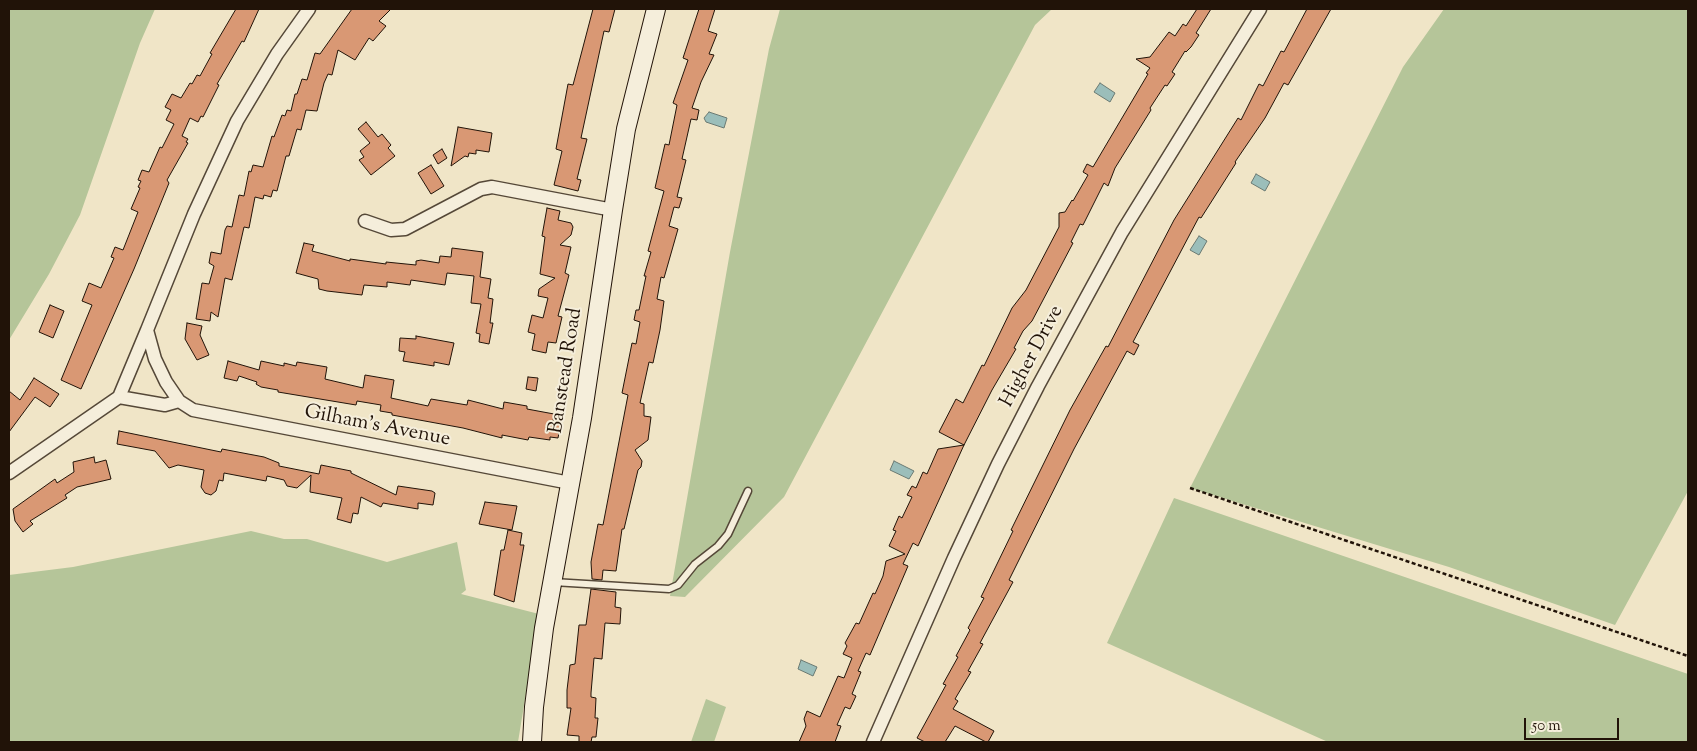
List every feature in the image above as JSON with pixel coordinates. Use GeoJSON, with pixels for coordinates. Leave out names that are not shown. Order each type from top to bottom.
{"type":"FeatureCollection","features":[{"type":"Feature","properties":{"kind":"street"},"geometry":{"type":"LineString","coordinates":[[9,473],[119,397],[194,214],[237,121],[277,54],[309,9]]}},
{"type":"Feature","properties":{"kind":"street","name":"Banstead Road"},"geometry":{"type":"LineString","coordinates":[[532,742],[538,670],[582,418],[626,130],[656,9]]}},
{"type":"Feature","properties":{"kind":"street","name":"Higher Drive"},"geometry":{"type":"LineString","coordinates":[[873,742],[958,550],[998,464],[1038,386],[1122,232],[1260,9]]}},
{"type":"Feature","properties":{"kind":"street"},"geometry":{"type":"LineString","coordinates":[[365,221],[391,230],[405,229],[481,190],[492,187],[613,210]]}},
{"type":"Feature","properties":{"kind":"street"},"geometry":{"type":"LineString","coordinates":[[147,330],[155,359],[166,382],[179,402]]}},
{"type":"Feature","properties":{"kind":"street","name":"Gilham's Avenue"},"geometry":{"type":"LineString","coordinates":[[119,397],[165,405],[179,402],[193,410],[570,483]]}},
{"type":"Feature","properties":{"kind":"lane"},"geometry":{"type":"LineString","coordinates":[[552,582],[669,589],[678,585],[695,564],[718,546],[728,534],[748,491]]}},
{"type":"Feature","properties":{"kind":"path"},"geometry":{"type":"LineString","coordinates":[[1190,488],[1688,656]]}},
{"type":"Feature","properties":{"kind":"green space"},"geometry":{"type":"Polygon","coordinates":[[[9,9],[155,9],[140,43],[80,215],[49,274],[9,340],[9,9]]]}},
{"type":"Feature","properties":{"kind":"green space"},"geometry":{"type":"Polygon","coordinates":[[[780,9],[1052,9],[1035,25],[784,497],[685,597],[670,596],[730,252],[769,49],[780,9]]]}},
{"type":"Feature","properties":{"kind":"green space"},"geometry":{"type":"Polygon","coordinates":[[[1444,9],[1688,9],[1688,491],[1615,625],[1449,567],[1190,488],[1403,67],[1444,9]]]}},
{"type":"Feature","properties":{"kind":"green space"},"geometry":{"type":"Polygon","coordinates":[[[1174,498],[1688,674],[1688,742],[1328,742],[1107,643],[1174,498]]]}},
{"type":"Feature","properties":{"kind":"green space"},"geometry":{"type":"Polygon","coordinates":[[[251,531],[284,539],[307,539],[387,562],[457,542],[466,590],[461,594],[539,614],[518,742],[9,742],[9,575],[73,567],[251,531]]]}},
{"type":"Feature","properties":{"kind":"green space"},"geometry":{"type":"Polygon","coordinates":[[[706,699],[726,707],[714,742],[691,742],[706,699]]]}},
{"type":"Feature","properties":{"kind":"water"},"geometry":{"type":"Polygon","coordinates":[[[1100,83],[1115,93],[1110,102],[1094,92],[1100,83]]]}},
{"type":"Feature","properties":{"kind":"water"},"geometry":{"type":"Polygon","coordinates":[[[709,112],[727,118],[724,128],[706,122],[704,118],[709,112]]]}},
{"type":"Feature","properties":{"kind":"water"},"geometry":{"type":"Polygon","coordinates":[[[1256,174],[1270,182],[1265,191],[1251,183],[1256,174]]]}},
{"type":"Feature","properties":{"kind":"water"},"geometry":{"type":"Polygon","coordinates":[[[1199,236],[1207,241],[1199,255],[1190,250],[1199,236]]]}},
{"type":"Feature","properties":{"kind":"water"},"geometry":{"type":"Polygon","coordinates":[[[894,461],[914,471],[909,479],[890,470],[894,461]]]}},
{"type":"Feature","properties":{"kind":"water"},"geometry":{"type":"Polygon","coordinates":[[[801,660],[817,667],[813,676],[798,669],[801,660]]]}},
{"type":"Feature","properties":{"kind":"building"},"geometry":{"type":"Polygon","coordinates":[[[236,9],[259,9],[244,42],[242,41],[217,84],[219,85],[203,117],[201,116],[198,122],[190,118],[182,136],[188,139],[186,142],[188,143],[167,180],[169,183],[134,269],[81,389],[61,380],[92,305],[82,301],[89,283],[101,288],[114,258],[111,257],[115,247],[123,250],[138,212],[131,209],[140,188],[138,187],[141,181],[138,180],[142,170],[149,172],[160,147],[162,148],[174,124],[166,120],[171,110],[165,107],[172,94],[181,98],[190,83],[192,84],[197,75],[200,76],[212,54],[210,53],[236,9]]]}},
{"type":"Feature","properties":{"kind":"building"},"geometry":{"type":"Polygon","coordinates":[[[352,9],[391,9],[379,21],[386,26],[373,41],[369,38],[355,60],[338,50],[332,75],[328,74],[324,83],[317,111],[306,110],[301,130],[297,129],[289,156],[286,156],[277,191],[273,190],[271,197],[264,195],[263,199],[255,197],[249,228],[244,227],[232,280],[225,278],[218,317],[211,312],[210,321],[196,319],[202,283],[209,284],[214,266],[209,263],[211,252],[221,254],[225,230],[227,226],[232,227],[239,195],[244,196],[249,171],[251,172],[253,165],[263,167],[272,136],[274,137],[282,115],[285,116],[287,110],[291,111],[295,94],[297,94],[302,79],[307,80],[315,53],[320,54],[352,9]]]}},
{"type":"Feature","properties":{"kind":"building"},"geometry":{"type":"Polygon","coordinates":[[[593,9],[615,9],[609,32],[604,31],[581,138],[587,139],[577,179],[581,180],[578,191],[554,185],[562,151],[556,149],[568,84],[573,85],[593,9]]]}},
{"type":"Feature","properties":{"kind":"building"},"geometry":{"type":"Polygon","coordinates":[[[699,9],[715,9],[708,31],[717,34],[709,54],[714,55],[701,82],[692,108],[699,110],[697,120],[691,119],[682,159],[686,160],[677,197],[682,198],[679,208],[674,207],[669,226],[678,229],[664,278],[661,277],[657,299],[664,301],[660,330],[653,363],[649,362],[640,403],[644,404],[644,416],[651,417],[648,440],[635,450],[642,461],[641,467],[638,470],[624,529],[622,529],[616,571],[603,570],[602,580],[592,579],[591,562],[598,524],[603,525],[628,395],[622,393],[632,343],[636,344],[640,322],[634,320],[636,310],[639,310],[646,276],[644,276],[651,252],[648,251],[664,191],[655,188],[665,144],[669,145],[677,105],[673,103],[688,60],[683,58],[699,9]]]}},
{"type":"Feature","properties":{"kind":"building"},"geometry":{"type":"Polygon","coordinates":[[[1197,9],[1211,9],[1196,33],[1199,35],[1191,47],[1185,51],[1172,72],[1175,74],[1167,86],[1165,85],[1150,108],[1151,110],[1115,168],[1108,186],[1104,183],[1083,225],[1080,224],[1071,242],[1073,243],[1032,321],[1023,331],[1014,348],[1016,349],[992,390],[964,445],[939,432],[956,399],[963,403],[982,365],[984,366],[1012,308],[1026,290],[1059,227],[1059,213],[1065,212],[1088,175],[1083,172],[1087,164],[1093,167],[1148,74],[1146,73],[1150,68],[1136,59],[1150,57],[1169,32],[1175,36],[1183,24],[1186,26],[1197,9]]]}},
{"type":"Feature","properties":{"kind":"building"},"geometry":{"type":"Polygon","coordinates":[[[1307,9],[1331,9],[1288,85],[1284,83],[1265,118],[1235,162],[1201,218],[1199,217],[1133,342],[1139,345],[1134,355],[1127,351],[1074,449],[1009,580],[1013,582],[980,643],[983,644],[968,671],[971,672],[955,699],[958,701],[953,709],[994,731],[988,742],[955,726],[945,742],[925,742],[917,738],[946,685],[943,684],[970,630],[968,628],[984,598],[981,597],[1013,531],[1011,530],[1070,410],[1106,346],[1108,347],[1174,220],[1238,118],[1241,120],[1259,84],[1263,86],[1281,51],[1284,52],[1307,9]]]}},
{"type":"Feature","properties":{"kind":"building"},"geometry":{"type":"Polygon","coordinates":[[[366,122],[378,137],[382,134],[391,145],[388,148],[395,156],[371,175],[359,160],[364,157],[360,151],[370,143],[358,129],[366,122]]]}},
{"type":"Feature","properties":{"kind":"building"},"geometry":{"type":"Polygon","coordinates":[[[458,127],[492,133],[489,152],[476,150],[476,154],[469,153],[468,157],[465,156],[451,166],[458,127]]]}},
{"type":"Feature","properties":{"kind":"building"},"geometry":{"type":"Polygon","coordinates":[[[442,149],[447,158],[438,164],[433,155],[442,149]]]}},
{"type":"Feature","properties":{"kind":"building"},"geometry":{"type":"Polygon","coordinates":[[[431,165],[444,186],[431,194],[418,173],[431,165]]]}},
{"type":"Feature","properties":{"kind":"building"},"geometry":{"type":"Polygon","coordinates":[[[547,208],[560,211],[558,220],[571,223],[573,227],[571,235],[560,245],[571,247],[565,273],[569,275],[558,316],[562,317],[556,343],[548,342],[546,353],[532,350],[535,334],[528,332],[532,315],[543,318],[548,298],[538,296],[539,289],[555,278],[540,274],[545,237],[542,236],[547,208]]]}},
{"type":"Feature","properties":{"kind":"building"},"geometry":{"type":"Polygon","coordinates":[[[304,243],[314,245],[312,251],[350,261],[350,259],[386,264],[386,262],[416,265],[416,261],[421,260],[439,263],[440,256],[451,257],[452,248],[483,252],[480,277],[491,279],[488,298],[493,299],[490,323],[493,323],[489,344],[479,342],[480,334],[476,333],[481,304],[471,303],[474,276],[447,273],[445,285],[411,280],[410,285],[387,282],[387,287],[364,285],[362,295],[327,291],[319,289],[318,279],[296,273],[304,243]]]}},
{"type":"Feature","properties":{"kind":"building"},"geometry":{"type":"Polygon","coordinates":[[[50,305],[64,311],[53,338],[39,332],[50,305]]]}},
{"type":"Feature","properties":{"kind":"building"},"geometry":{"type":"Polygon","coordinates":[[[187,323],[202,326],[200,335],[209,355],[197,360],[185,339],[187,323]]]}},
{"type":"Feature","properties":{"kind":"building"},"geometry":{"type":"Polygon","coordinates":[[[416,336],[454,343],[449,365],[434,362],[434,366],[403,361],[405,352],[399,351],[400,338],[416,339],[416,336]]]}},
{"type":"Feature","properties":{"kind":"building"},"geometry":{"type":"Polygon","coordinates":[[[228,361],[259,370],[261,361],[284,366],[284,363],[296,366],[297,362],[327,367],[325,379],[363,388],[365,375],[394,380],[391,398],[428,406],[431,399],[467,405],[468,400],[503,409],[504,402],[527,406],[527,409],[554,414],[553,421],[561,422],[558,438],[550,437],[550,440],[529,437],[528,440],[502,435],[502,438],[463,428],[392,415],[392,413],[380,411],[381,405],[357,401],[356,405],[278,392],[278,390],[261,387],[256,384],[257,382],[239,376],[237,381],[224,378],[228,361]]]}},
{"type":"Feature","properties":{"kind":"building"},"geometry":{"type":"Polygon","coordinates":[[[528,377],[538,378],[536,391],[526,389],[528,377]]]}},
{"type":"Feature","properties":{"kind":"building"},"geometry":{"type":"Polygon","coordinates":[[[34,378],[59,394],[50,407],[35,397],[9,432],[9,391],[20,400],[34,378]]]}},
{"type":"Feature","properties":{"kind":"building"},"geometry":{"type":"Polygon","coordinates":[[[119,431],[221,452],[222,449],[264,457],[279,463],[279,466],[319,474],[321,465],[351,471],[351,473],[396,495],[398,486],[432,491],[435,493],[433,505],[418,503],[418,509],[383,503],[381,507],[361,497],[358,514],[353,513],[351,523],[337,519],[342,498],[310,492],[311,475],[297,488],[287,486],[284,480],[267,476],[266,481],[224,473],[223,481],[219,480],[216,491],[211,495],[205,493],[201,487],[204,470],[178,465],[169,468],[155,451],[117,444],[119,431]]]}},
{"type":"Feature","properties":{"kind":"building"},"geometry":{"type":"Polygon","coordinates":[[[964,445],[918,546],[913,543],[903,564],[908,566],[870,655],[866,653],[858,671],[861,672],[852,694],[856,696],[850,709],[845,707],[837,725],[841,726],[835,742],[799,742],[806,726],[804,719],[807,711],[820,717],[838,676],[844,678],[852,658],[843,654],[847,646],[845,643],[856,623],[859,624],[873,593],[875,594],[883,576],[886,561],[905,554],[889,546],[896,531],[893,530],[899,516],[902,518],[912,497],[907,495],[912,486],[916,488],[923,472],[927,474],[938,449],[964,445]]]}},
{"type":"Feature","properties":{"kind":"building"},"geometry":{"type":"Polygon","coordinates":[[[94,457],[95,463],[106,460],[111,479],[77,487],[65,495],[67,498],[30,521],[33,524],[23,532],[15,521],[13,509],[55,479],[57,483],[74,472],[73,462],[94,457]]]}},
{"type":"Feature","properties":{"kind":"building"},"geometry":{"type":"Polygon","coordinates":[[[485,502],[517,506],[512,530],[479,524],[485,502]]]}},
{"type":"Feature","properties":{"kind":"building"},"geometry":{"type":"Polygon","coordinates":[[[508,530],[522,533],[520,545],[524,545],[514,602],[494,595],[501,550],[504,550],[508,530]]]}},
{"type":"Feature","properties":{"kind":"building"},"geometry":{"type":"Polygon","coordinates":[[[591,589],[616,592],[615,607],[621,608],[620,624],[605,623],[602,659],[594,658],[591,693],[591,697],[596,698],[595,718],[598,718],[596,737],[592,737],[591,742],[579,742],[579,736],[567,735],[571,708],[567,708],[567,690],[570,665],[575,664],[579,625],[586,625],[591,589]]]}}]}
